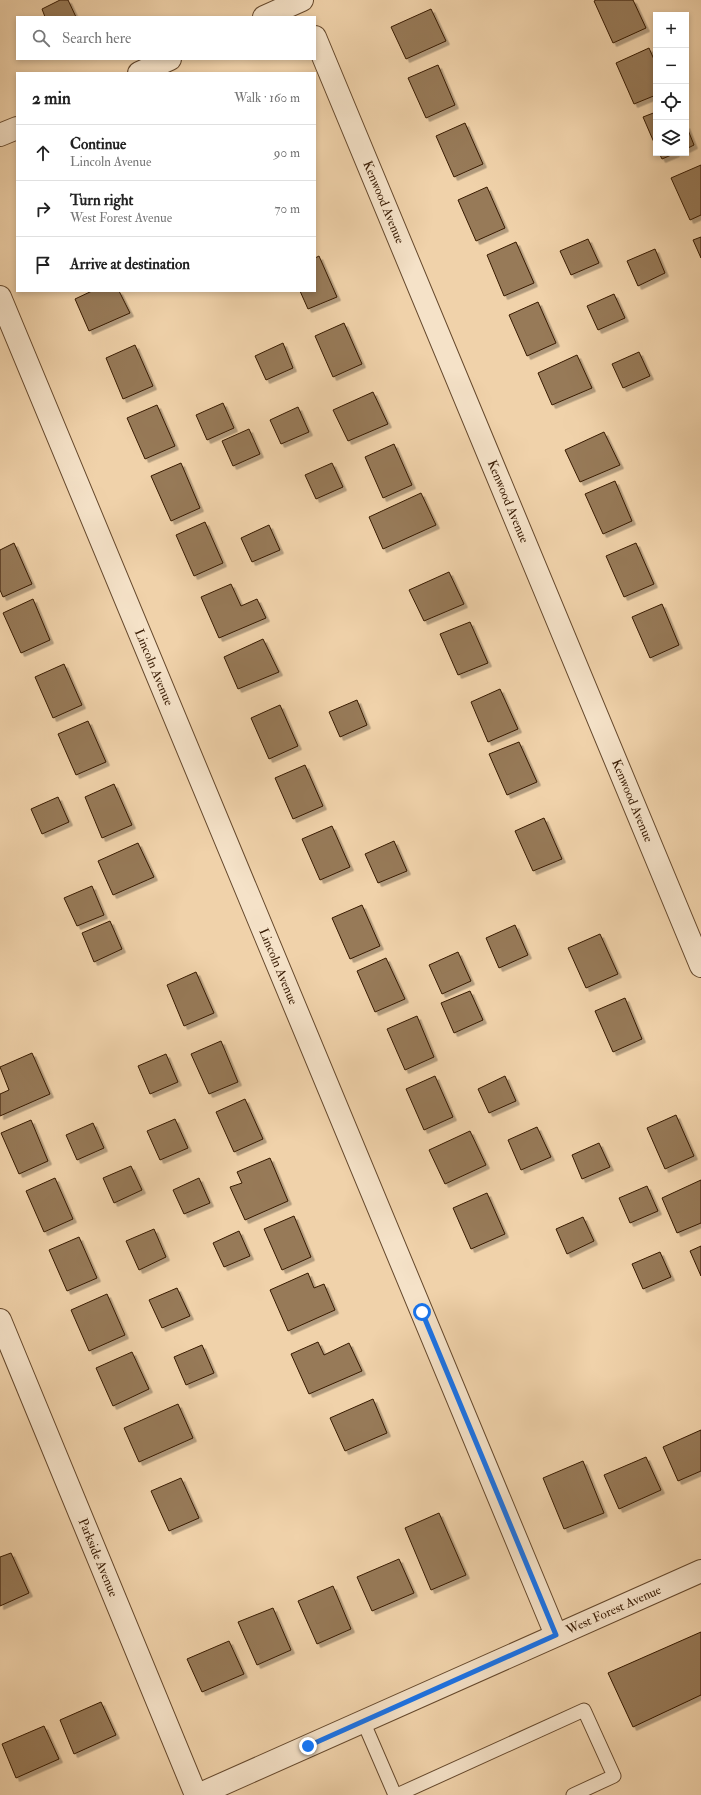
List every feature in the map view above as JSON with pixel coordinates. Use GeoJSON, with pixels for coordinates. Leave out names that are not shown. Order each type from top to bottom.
{"type":"FeatureCollection","features":[{"type":"Feature","properties":{"kind":"street"},"geometry":{"type":"LineString","coordinates":[[267,16],[302,4]]}},
{"type":"Feature","properties":{"kind":"street","name":"Kenwood Avenue"},"geometry":{"type":"LineString","coordinates":[[316,39],[701,966]]}},
{"type":"Feature","properties":{"kind":"street"},"geometry":{"type":"LineString","coordinates":[[141,72],[168,60]]}},
{"type":"Feature","properties":{"kind":"street"},"geometry":{"type":"LineString","coordinates":[[0,135],[16,128]]}},
{"type":"Feature","properties":{"kind":"street","name":"Lincoln Avenue"},"geometry":{"type":"LineString","coordinates":[[0,297],[556,1635]]}},
{"type":"Feature","properties":{"kind":"street","name":"Parkside Avenue"},"geometry":{"type":"LineString","coordinates":[[0,1320],[197,1795]]}},
{"type":"Feature","properties":{"kind":"street","name":"West Forest Avenue"},"geometry":{"type":"LineString","coordinates":[[197,1795],[701,1571]]}},
{"type":"Feature","properties":{"kind":"lane"},"geometry":{"type":"LineString","coordinates":[[363,1721],[396,1795],[584,1710],[614,1776],[573,1795]]}},
{"type":"Feature","properties":{"kind":"building"},"geometry":{"type":"Polygon","coordinates":[[[60,0],[68,0],[76,16],[45,16],[42,9],[60,0]]]}},
{"type":"Feature","properties":{"kind":"building"},"geometry":{"type":"Polygon","coordinates":[[[633,0],[646,28],[613,43],[594,1],[633,0]]]}},
{"type":"Feature","properties":{"kind":"building"},"geometry":{"type":"Polygon","coordinates":[[[431,9],[446,41],[406,59],[391,27],[431,9]]]}},
{"type":"Feature","properties":{"kind":"building"},"geometry":{"type":"Polygon","coordinates":[[[649,48],[653,57],[653,96],[634,104],[616,63],[649,48]]]}},
{"type":"Feature","properties":{"kind":"building"},"geometry":{"type":"Polygon","coordinates":[[[438,65],[455,105],[426,118],[408,78],[438,65]]]}},
{"type":"Feature","properties":{"kind":"building"},"geometry":{"type":"Polygon","coordinates":[[[653,113],[653,140],[643,117],[653,113]]]}},
{"type":"Feature","properties":{"kind":"building"},"geometry":{"type":"Polygon","coordinates":[[[465,123],[483,164],[454,177],[436,136],[465,123]]]}},
{"type":"Feature","properties":{"kind":"building"},"geometry":{"type":"Polygon","coordinates":[[[689,132],[694,145],[689,148],[689,132]]]}},
{"type":"Feature","properties":{"kind":"building"},"geometry":{"type":"Polygon","coordinates":[[[660,156],[669,156],[662,159],[660,156]]]}},
{"type":"Feature","properties":{"kind":"building"},"geometry":{"type":"Polygon","coordinates":[[[701,165],[701,215],[690,220],[671,178],[701,165]]]}},
{"type":"Feature","properties":{"kind":"building"},"geometry":{"type":"Polygon","coordinates":[[[487,187],[505,228],[476,241],[458,200],[487,187]]]}},
{"type":"Feature","properties":{"kind":"building"},"geometry":{"type":"Polygon","coordinates":[[[701,237],[701,258],[693,240],[701,237]]]}},
{"type":"Feature","properties":{"kind":"building"},"geometry":{"type":"Polygon","coordinates":[[[588,239],[599,263],[571,275],[560,251],[588,239]]]}},
{"type":"Feature","properties":{"kind":"building"},"geometry":{"type":"Polygon","coordinates":[[[516,242],[534,283],[504,296],[487,255],[516,242]]]}},
{"type":"Feature","properties":{"kind":"building"},"geometry":{"type":"Polygon","coordinates":[[[655,249],[665,273],[638,286],[627,261],[655,249]]]}},
{"type":"Feature","properties":{"kind":"building"},"geometry":{"type":"Polygon","coordinates":[[[319,256],[337,297],[308,309],[300,292],[316,292],[316,258],[319,256]]]}},
{"type":"Feature","properties":{"kind":"building"},"geometry":{"type":"Polygon","coordinates":[[[90,292],[120,292],[130,313],[89,331],[75,299],[90,292]]]}},
{"type":"Feature","properties":{"kind":"building"},"geometry":{"type":"Polygon","coordinates":[[[614,294],[625,318],[598,330],[587,306],[614,294]]]}},
{"type":"Feature","properties":{"kind":"building"},"geometry":{"type":"Polygon","coordinates":[[[538,302],[556,343],[527,356],[509,315],[538,302]]]}},
{"type":"Feature","properties":{"kind":"building"},"geometry":{"type":"Polygon","coordinates":[[[344,323],[362,364],[333,377],[315,336],[344,323]]]}},
{"type":"Feature","properties":{"kind":"building"},"geometry":{"type":"Polygon","coordinates":[[[283,343],[293,368],[266,380],[255,356],[283,343]]]}},
{"type":"Feature","properties":{"kind":"building"},"geometry":{"type":"Polygon","coordinates":[[[135,345],[153,386],[123,399],[106,358],[135,345]]]}},
{"type":"Feature","properties":{"kind":"building"},"geometry":{"type":"Polygon","coordinates":[[[639,352],[650,376],[623,388],[612,364],[639,352]]]}},
{"type":"Feature","properties":{"kind":"building"},"geometry":{"type":"Polygon","coordinates":[[[577,355],[592,388],[552,405],[538,373],[577,355]]]}},
{"type":"Feature","properties":{"kind":"building"},"geometry":{"type":"Polygon","coordinates":[[[373,392],[388,424],[348,441],[333,410],[373,392]]]}},
{"type":"Feature","properties":{"kind":"building"},"geometry":{"type":"Polygon","coordinates":[[[223,403],[234,428],[207,440],[196,415],[223,403]]]}},
{"type":"Feature","properties":{"kind":"building"},"geometry":{"type":"Polygon","coordinates":[[[157,405],[175,446],[145,459],[127,418],[157,405]]]}},
{"type":"Feature","properties":{"kind":"building"},"geometry":{"type":"Polygon","coordinates":[[[298,407],[309,432],[281,444],[270,420],[298,407]]]}},
{"type":"Feature","properties":{"kind":"building"},"geometry":{"type":"Polygon","coordinates":[[[249,429],[260,454],[233,466],[222,441],[249,429]]]}},
{"type":"Feature","properties":{"kind":"building"},"geometry":{"type":"Polygon","coordinates":[[[604,432],[620,465],[580,482],[565,450],[604,432]]]}},
{"type":"Feature","properties":{"kind":"building"},"geometry":{"type":"Polygon","coordinates":[[[394,444],[412,485],[383,498],[365,457],[394,444]]]}},
{"type":"Feature","properties":{"kind":"building"},"geometry":{"type":"Polygon","coordinates":[[[181,463],[200,508],[171,521],[151,476],[181,463]]]}},
{"type":"Feature","properties":{"kind":"building"},"geometry":{"type":"Polygon","coordinates":[[[332,463],[343,487],[316,499],[305,475],[332,463]]]}},
{"type":"Feature","properties":{"kind":"building"},"geometry":{"type":"Polygon","coordinates":[[[615,481],[632,521],[603,534],[585,494],[615,481]]]}},
{"type":"Feature","properties":{"kind":"building"},"geometry":{"type":"Polygon","coordinates":[[[421,493],[436,525],[383,549],[369,517],[421,493]]]}},
{"type":"Feature","properties":{"kind":"building"},"geometry":{"type":"Polygon","coordinates":[[[205,522],[223,563],[194,576],[176,535],[205,522]]]}},
{"type":"Feature","properties":{"kind":"building"},"geometry":{"type":"Polygon","coordinates":[[[269,525],[280,550],[252,562],[241,538],[269,525]]]}},
{"type":"Feature","properties":{"kind":"building"},"geometry":{"type":"Polygon","coordinates":[[[14,543],[32,584],[3,597],[0,590],[0,550],[14,543]]]}},
{"type":"Feature","properties":{"kind":"building"},"geometry":{"type":"Polygon","coordinates":[[[636,543],[654,584],[624,597],[606,556],[636,543]]]}},
{"type":"Feature","properties":{"kind":"building"},"geometry":{"type":"Polygon","coordinates":[[[449,572],[464,604],[424,621],[409,590],[449,572]]]}},
{"type":"Feature","properties":{"kind":"building"},"geometry":{"type":"Polygon","coordinates":[[[231,584],[241,606],[257,599],[266,618],[219,638],[201,597],[231,584]]]}},
{"type":"Feature","properties":{"kind":"building"},"geometry":{"type":"Polygon","coordinates":[[[33,599],[50,640],[21,653],[3,613],[33,599]]]}},
{"type":"Feature","properties":{"kind":"building"},"geometry":{"type":"Polygon","coordinates":[[[662,604],[679,645],[650,658],[632,617],[662,604]]]}},
{"type":"Feature","properties":{"kind":"building"},"geometry":{"type":"Polygon","coordinates":[[[470,622],[488,663],[458,675],[440,634],[470,622]]]}},
{"type":"Feature","properties":{"kind":"building"},"geometry":{"type":"Polygon","coordinates":[[[263,639],[279,672],[238,689],[224,657],[263,639]]]}},
{"type":"Feature","properties":{"kind":"building"},"geometry":{"type":"Polygon","coordinates":[[[64,664],[82,705],[53,718],[35,677],[64,664]]]}},
{"type":"Feature","properties":{"kind":"building"},"geometry":{"type":"Polygon","coordinates":[[[500,689],[518,729],[488,742],[471,702],[500,689]]]}},
{"type":"Feature","properties":{"kind":"building"},"geometry":{"type":"Polygon","coordinates":[[[357,700],[367,725],[340,737],[329,712],[357,700]]]}},
{"type":"Feature","properties":{"kind":"building"},"geometry":{"type":"Polygon","coordinates":[[[280,705],[298,746],[269,759],[251,718],[280,705]]]}},
{"type":"Feature","properties":{"kind":"building"},"geometry":{"type":"Polygon","coordinates":[[[88,721],[106,762],[76,775],[58,734],[88,721]]]}},
{"type":"Feature","properties":{"kind":"building"},"geometry":{"type":"Polygon","coordinates":[[[519,742],[537,782],[507,795],[489,754],[519,742]]]}},
{"type":"Feature","properties":{"kind":"building"},"geometry":{"type":"Polygon","coordinates":[[[305,765],[323,806],[293,819],[275,778],[305,765]]]}},
{"type":"Feature","properties":{"kind":"building"},"geometry":{"type":"Polygon","coordinates":[[[114,784],[132,825],[102,838],[85,797],[114,784]]]}},
{"type":"Feature","properties":{"kind":"building"},"geometry":{"type":"Polygon","coordinates":[[[58,797],[69,822],[42,834],[31,809],[58,797]]]}},
{"type":"Feature","properties":{"kind":"building"},"geometry":{"type":"Polygon","coordinates":[[[544,818],[562,859],[533,871],[515,831],[544,818]]]}},
{"type":"Feature","properties":{"kind":"building"},"geometry":{"type":"Polygon","coordinates":[[[332,826],[350,867],[320,880],[302,839],[332,826]]]}},
{"type":"Feature","properties":{"kind":"building"},"geometry":{"type":"Polygon","coordinates":[[[394,841],[407,871],[378,883],[365,854],[394,841]]]}},
{"type":"Feature","properties":{"kind":"building"},"geometry":{"type":"Polygon","coordinates":[[[138,843],[154,877],[113,895],[98,861],[138,843]]]}},
{"type":"Feature","properties":{"kind":"building"},"geometry":{"type":"Polygon","coordinates":[[[92,886],[104,915],[77,926],[64,898],[92,886]]]}},
{"type":"Feature","properties":{"kind":"building"},"geometry":{"type":"Polygon","coordinates":[[[362,905],[380,946],[350,959],[332,918],[362,905]]]}},
{"type":"Feature","properties":{"kind":"building"},"geometry":{"type":"Polygon","coordinates":[[[110,921],[122,949],[94,962],[82,933],[110,921]]]}},
{"type":"Feature","properties":{"kind":"building"},"geometry":{"type":"Polygon","coordinates":[[[515,925],[528,955],[499,968],[486,938],[515,925]]]}},
{"type":"Feature","properties":{"kind":"building"},"geometry":{"type":"Polygon","coordinates":[[[600,934],[618,974],[586,988],[568,948],[600,934]]]}},
{"type":"Feature","properties":{"kind":"building"},"geometry":{"type":"Polygon","coordinates":[[[458,952],[471,981],[442,994],[429,965],[458,952]]]}},
{"type":"Feature","properties":{"kind":"building"},"geometry":{"type":"Polygon","coordinates":[[[386,958],[405,999],[375,1012],[357,971],[386,958]]]}},
{"type":"Feature","properties":{"kind":"building"},"geometry":{"type":"Polygon","coordinates":[[[196,972],[214,1013],[184,1026],[167,985],[196,972]]]}},
{"type":"Feature","properties":{"kind":"building"},"geometry":{"type":"Polygon","coordinates":[[[470,991],[483,1020],[454,1033],[441,1003],[470,991]]]}},
{"type":"Feature","properties":{"kind":"building"},"geometry":{"type":"Polygon","coordinates":[[[625,998],[642,1039],[613,1052],[595,1011],[625,998]]]}},
{"type":"Feature","properties":{"kind":"building"},"geometry":{"type":"Polygon","coordinates":[[[417,1016],[434,1057],[405,1070],[387,1029],[417,1016]]]}},
{"type":"Feature","properties":{"kind":"building"},"geometry":{"type":"Polygon","coordinates":[[[221,1041],[238,1082],[209,1094],[191,1054],[221,1041]]]}},
{"type":"Feature","properties":{"kind":"building"},"geometry":{"type":"Polygon","coordinates":[[[32,1053],[50,1094],[0,1116],[0,1094],[9,1090],[0,1067],[32,1053]]]}},
{"type":"Feature","properties":{"kind":"building"},"geometry":{"type":"Polygon","coordinates":[[[166,1054],[178,1082],[150,1094],[138,1066],[166,1054]]]}},
{"type":"Feature","properties":{"kind":"building"},"geometry":{"type":"Polygon","coordinates":[[[435,1076],[453,1117],[424,1130],[406,1089],[435,1076]]]}},
{"type":"Feature","properties":{"kind":"building"},"geometry":{"type":"Polygon","coordinates":[[[505,1076],[516,1101],[489,1113],[478,1089],[505,1076]]]}},
{"type":"Feature","properties":{"kind":"building"},"geometry":{"type":"Polygon","coordinates":[[[245,1099],[263,1139],[234,1152],[216,1112],[245,1099]]]}},
{"type":"Feature","properties":{"kind":"building"},"geometry":{"type":"Polygon","coordinates":[[[676,1115],[694,1156],[665,1169],[647,1128],[676,1115]]]}},
{"type":"Feature","properties":{"kind":"building"},"geometry":{"type":"Polygon","coordinates":[[[175,1119],[188,1148],[160,1160],[147,1131],[175,1119]]]}},
{"type":"Feature","properties":{"kind":"building"},"geometry":{"type":"Polygon","coordinates":[[[31,1120],[48,1161],[19,1174],[1,1133],[31,1120]]]}},
{"type":"Feature","properties":{"kind":"building"},"geometry":{"type":"Polygon","coordinates":[[[93,1123],[104,1148],[77,1160],[66,1135],[93,1123]]]}},
{"type":"Feature","properties":{"kind":"building"},"geometry":{"type":"Polygon","coordinates":[[[537,1127],[551,1157],[521,1170],[508,1140],[537,1127]]]}},
{"type":"Feature","properties":{"kind":"building"},"geometry":{"type":"Polygon","coordinates":[[[470,1131],[486,1165],[445,1184],[429,1150],[470,1131]]]}},
{"type":"Feature","properties":{"kind":"building"},"geometry":{"type":"Polygon","coordinates":[[[599,1143],[610,1167],[582,1179],[572,1155],[599,1143]]]}},
{"type":"Feature","properties":{"kind":"building"},"geometry":{"type":"Polygon","coordinates":[[[270,1158],[288,1201],[245,1220],[230,1187],[242,1183],[237,1172],[270,1158]]]}},
{"type":"Feature","properties":{"kind":"building"},"geometry":{"type":"Polygon","coordinates":[[[131,1166],[142,1190],[114,1203],[103,1178],[131,1166]]]}},
{"type":"Feature","properties":{"kind":"building"},"geometry":{"type":"Polygon","coordinates":[[[55,1178],[73,1219],[44,1232],[26,1191],[55,1178]]]}},
{"type":"Feature","properties":{"kind":"building"},"geometry":{"type":"Polygon","coordinates":[[[199,1178],[210,1203],[184,1214],[173,1190],[199,1178]]]}},
{"type":"Feature","properties":{"kind":"building"},"geometry":{"type":"Polygon","coordinates":[[[701,1180],[701,1223],[677,1233],[662,1198],[701,1180]]]}},
{"type":"Feature","properties":{"kind":"building"},"geometry":{"type":"Polygon","coordinates":[[[647,1186],[658,1211],[630,1223],[619,1198],[647,1186]]]}},
{"type":"Feature","properties":{"kind":"building"},"geometry":{"type":"Polygon","coordinates":[[[487,1193],[505,1234],[471,1249],[453,1208],[487,1193]]]}},
{"type":"Feature","properties":{"kind":"building"},"geometry":{"type":"Polygon","coordinates":[[[294,1216],[311,1257],[282,1270],[264,1229],[294,1216]]]}},
{"type":"Feature","properties":{"kind":"building"},"geometry":{"type":"Polygon","coordinates":[[[583,1217],[594,1241],[567,1254],[556,1229],[583,1217]]]}},
{"type":"Feature","properties":{"kind":"building"},"geometry":{"type":"Polygon","coordinates":[[[154,1229],[166,1257],[139,1270],[126,1241],[154,1229]]]}},
{"type":"Feature","properties":{"kind":"building"},"geometry":{"type":"Polygon","coordinates":[[[239,1231],[250,1256],[224,1267],[213,1243],[239,1231]]]}},
{"type":"Feature","properties":{"kind":"building"},"geometry":{"type":"Polygon","coordinates":[[[79,1237],[97,1278],[67,1291],[49,1250],[79,1237]]]}},
{"type":"Feature","properties":{"kind":"building"},"geometry":{"type":"Polygon","coordinates":[[[701,1246],[701,1276],[690,1251],[701,1246]]]}},
{"type":"Feature","properties":{"kind":"building"},"geometry":{"type":"Polygon","coordinates":[[[660,1252],[671,1277],[643,1289],[632,1264],[660,1252]]]}},
{"type":"Feature","properties":{"kind":"building"},"geometry":{"type":"Polygon","coordinates":[[[308,1273],[314,1288],[324,1284],[335,1310],[288,1331],[270,1290],[308,1273]]]}},
{"type":"Feature","properties":{"kind":"building"},"geometry":{"type":"Polygon","coordinates":[[[177,1288],[190,1316],[162,1328],[149,1300],[177,1288]]]}},
{"type":"Feature","properties":{"kind":"building"},"geometry":{"type":"Polygon","coordinates":[[[107,1294],[125,1335],[89,1351],[71,1310],[107,1294]]]}},
{"type":"Feature","properties":{"kind":"building"},"geometry":{"type":"Polygon","coordinates":[[[318,1342],[324,1355],[349,1343],[362,1371],[309,1394],[291,1354],[318,1342]]]}},
{"type":"Feature","properties":{"kind":"building"},"geometry":{"type":"Polygon","coordinates":[[[202,1345],[214,1373],[186,1385],[174,1357],[202,1345]]]}},
{"type":"Feature","properties":{"kind":"building"},"geometry":{"type":"Polygon","coordinates":[[[132,1352],[149,1389],[113,1406],[96,1368],[132,1352]]]}},
{"type":"Feature","properties":{"kind":"building"},"geometry":{"type":"Polygon","coordinates":[[[373,1399],[387,1433],[345,1451],[330,1418],[373,1399]]]}},
{"type":"Feature","properties":{"kind":"building"},"geometry":{"type":"Polygon","coordinates":[[[178,1404],[193,1438],[139,1462],[124,1428],[178,1404]]]}},
{"type":"Feature","properties":{"kind":"building"},"geometry":{"type":"Polygon","coordinates":[[[701,1430],[701,1471],[678,1481],[663,1447],[701,1430]]]}},
{"type":"Feature","properties":{"kind":"building"},"geometry":{"type":"Polygon","coordinates":[[[646,1457],[661,1490],[619,1509],[604,1475],[646,1457]]]}},
{"type":"Feature","properties":{"kind":"building"},"geometry":{"type":"Polygon","coordinates":[[[583,1461],[604,1513],[564,1529],[543,1478],[583,1461]]]}},
{"type":"Feature","properties":{"kind":"building"},"geometry":{"type":"Polygon","coordinates":[[[181,1478],[199,1518],[169,1531],[151,1491],[181,1478]]]}},
{"type":"Feature","properties":{"kind":"building"},"geometry":{"type":"Polygon","coordinates":[[[439,1513],[466,1575],[431,1590],[405,1528],[439,1513]]]}},
{"type":"Feature","properties":{"kind":"building"},"geometry":{"type":"Polygon","coordinates":[[[11,1553],[29,1593],[0,1606],[0,1557],[11,1553]]]}},
{"type":"Feature","properties":{"kind":"building"},"geometry":{"type":"Polygon","coordinates":[[[399,1559],[414,1593],[372,1611],[357,1577],[399,1559]]]}},
{"type":"Feature","properties":{"kind":"building"},"geometry":{"type":"Polygon","coordinates":[[[333,1586],[351,1629],[317,1644],[298,1601],[333,1586]]]}},
{"type":"Feature","properties":{"kind":"building"},"geometry":{"type":"Polygon","coordinates":[[[273,1608],[291,1650],[257,1665],[238,1622],[273,1608]]]}},
{"type":"Feature","properties":{"kind":"building"},"geometry":{"type":"Polygon","coordinates":[[[701,1632],[701,1695],[633,1727],[608,1673],[701,1632]]]}},
{"type":"Feature","properties":{"kind":"building"},"geometry":{"type":"Polygon","coordinates":[[[229,1641],[244,1674],[202,1692],[187,1659],[229,1641]]]}},
{"type":"Feature","properties":{"kind":"building"},"geometry":{"type":"Polygon","coordinates":[[[101,1702],[116,1735],[74,1754],[60,1720],[101,1702]]]}},
{"type":"Feature","properties":{"kind":"building"},"geometry":{"type":"Polygon","coordinates":[[[44,1726],[59,1759],[16,1778],[2,1744],[44,1726]]]}},
{"type":"Feature","properties":{"kind":"route"},"geometry":{"type":"LineString","coordinates":[[308,1746],[556,1635],[422,1312]]}}]}
